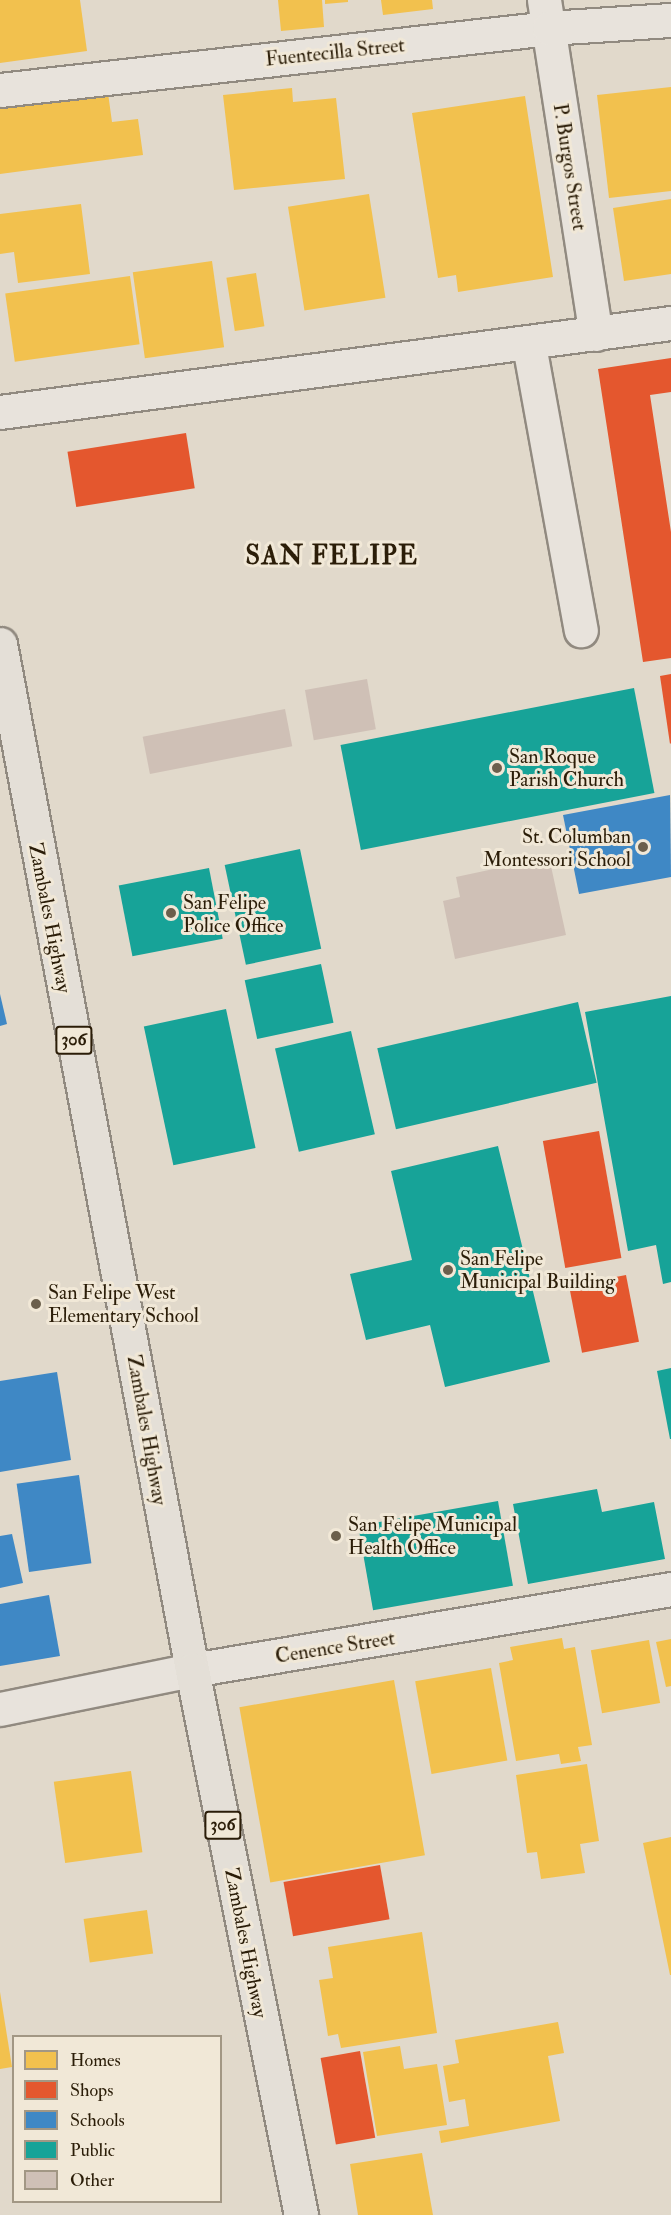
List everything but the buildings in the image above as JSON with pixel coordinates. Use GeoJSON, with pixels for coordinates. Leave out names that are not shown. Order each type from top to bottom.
{"type":"FeatureCollection","features":[{"type":"Feature","properties":{"kind":"main road","name":"Zambales Highway"},"geometry":{"type":"LineString","coordinates":[[0,645],[192,1670],[301,2215]]}},
{"type":"Feature","properties":{"kind":"street","name":"Fuentecilla Street"},"geometry":{"type":"LineString","coordinates":[[0,90],[547,14],[671,20]]}},
{"type":"Feature","properties":{"kind":"street","name":"P. Burgos Street"},"geometry":{"type":"LineString","coordinates":[[547,14],[596,334]]}},
{"type":"Feature","properties":{"kind":"street"},"geometry":{"type":"LineString","coordinates":[[0,412],[529,345],[671,323]]}},
{"type":"Feature","properties":{"kind":"street"},"geometry":{"type":"LineString","coordinates":[[529,345],[580,630]]}},
{"type":"Feature","properties":{"kind":"street","name":"Cenence Street"},"geometry":{"type":"LineString","coordinates":[[0,1709],[192,1670],[671,1589]]}},
{"type":"Feature","properties":{"kind":"place","name":"San Roque Parish Church"},"geometry":{"type":"Point","coordinates":[497,768]}},
{"type":"Feature","properties":{"kind":"place","name":"St. Columban Montessori School"},"geometry":{"type":"Point","coordinates":[643,847]}},
{"type":"Feature","properties":{"kind":"place","name":"San Felipe Police Office"},"geometry":{"type":"Point","coordinates":[171,913]}},
{"type":"Feature","properties":{"kind":"place","name":"San Felipe Municipal Building"},"geometry":{"type":"Point","coordinates":[448,1270]}},
{"type":"Feature","properties":{"kind":"place","name":"San Felipe West Elementary School"},"geometry":{"type":"Point","coordinates":[36,1304]}},
{"type":"Feature","properties":{"kind":"place","name":"San Felipe Municipal Health Office"},"geometry":{"type":"Point","coordinates":[336,1536]}},
{"type":"Feature","properties":{"kind":"district","name":"SAN FELIPE"},"geometry":{"type":"Point","coordinates":[332,557]}}]}
